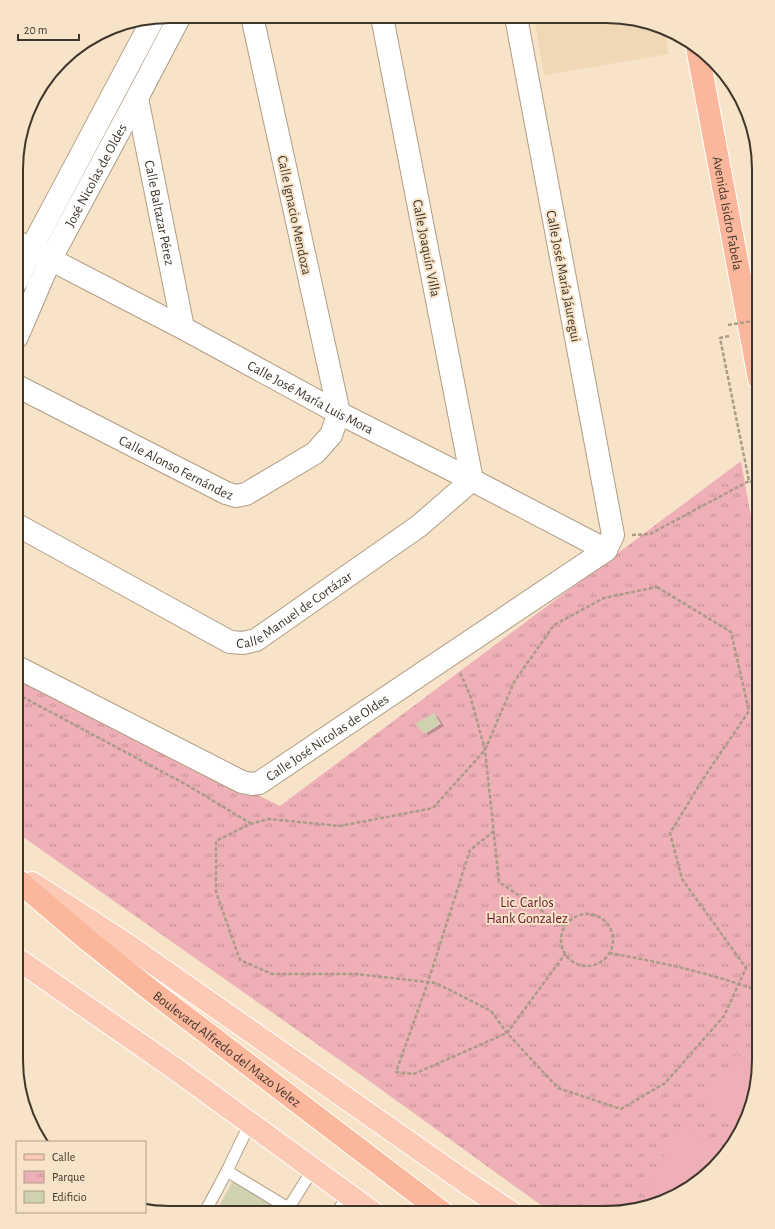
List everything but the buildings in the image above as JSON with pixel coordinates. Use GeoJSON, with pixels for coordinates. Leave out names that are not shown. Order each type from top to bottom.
{"type":"FeatureCollection","features":[{"type":"Feature","properties":{"kind":"highway","name":"Avenida Isidro Fabela"},"geometry":{"type":"LineString","coordinates":[[700,57],[752,341]]}},
{"type":"Feature","properties":{"kind":"highway","name":"Boulevard Alfredo del Mazo Velez"},"geometry":{"type":"LineString","coordinates":[[23,885],[90,942],[434,1206]]}},
{"type":"Feature","properties":{"kind":"main road"},"geometry":{"type":"LineString","coordinates":[[23,878],[126,944],[502,1206]]}},
{"type":"Feature","properties":{"kind":"main road"},"geometry":{"type":"LineString","coordinates":[[23,963],[313,1169],[348,1205]]}},
{"type":"Feature","properties":{"kind":"street","name":"José Nicolas de Oldes"},"geometry":{"type":"LineString","coordinates":[[23,323],[50,260],[176,23]]}},
{"type":"Feature","properties":{"kind":"street","name":"Calle Ignacio Mendoza"},"geometry":{"type":"LineString","coordinates":[[254,23],[339,413]]}},
{"type":"Feature","properties":{"kind":"street","name":"Calle Joaquín Villa"},"geometry":{"type":"LineString","coordinates":[[383,23],[472,480]]}},
{"type":"Feature","properties":{"kind":"street","name":"Calle José María Jáuregui"},"geometry":{"type":"LineString","coordinates":[[517,23],[609,543]]}},
{"type":"Feature","properties":{"kind":"street","name":"José Nicolas de Oldes"},"geometry":{"type":"LineString","coordinates":[[24,245],[150,24]]}},
{"type":"Feature","properties":{"kind":"street","name":"Calle Baltazar Pérez"},"geometry":{"type":"LineString","coordinates":[[137,98],[183,328]]}},
{"type":"Feature","properties":{"kind":"street","name":"Calle José María Luis Mora"},"geometry":{"type":"LineString","coordinates":[[24,245],[50,260],[183,328],[339,413],[472,480],[609,543]]}},
{"type":"Feature","properties":{"kind":"street","name":"Calle Alonso Fernández"},"geometry":{"type":"LineString","coordinates":[[23,389],[226,493],[236,496],[246,494],[315,453],[331,435],[339,413]]}},
{"type":"Feature","properties":{"kind":"street","name":"Calle Manuel de Cortázar"},"geometry":{"type":"LineString","coordinates":[[23,528],[230,642],[244,643],[256,640],[419,526],[472,480]]}},
{"type":"Feature","properties":{"kind":"street","name":"Calle José Nicolas de Oldes"},"geometry":{"type":"LineString","coordinates":[[23,670],[242,782],[252,784],[259,783],[451,654],[609,543]]}},
{"type":"Feature","properties":{"kind":"lane"},"geometry":{"type":"LineString","coordinates":[[208,1206],[250,1123]]}},
{"type":"Feature","properties":{"kind":"lane"},"geometry":{"type":"LineString","coordinates":[[290,1206],[313,1169]]}},
{"type":"Feature","properties":{"kind":"lane"},"geometry":{"type":"LineString","coordinates":[[227,1171],[281,1206]]}},
{"type":"Feature","properties":{"kind":"path"},"geometry":{"type":"LineString","coordinates":[[728,325],[752,321]]}},
{"type":"Feature","properties":{"kind":"path"},"geometry":{"type":"LineString","coordinates":[[730,336],[720,338],[749,481]]}},
{"type":"Feature","properties":{"kind":"path"},"geometry":{"type":"LineString","coordinates":[[609,543],[650,534],[749,481],[752,482]]}},
{"type":"Feature","properties":{"kind":"path"},"geometry":{"type":"LineString","coordinates":[[657,587],[731,632],[749,711],[705,776],[670,833],[682,879],[746,968],[724,1016],[665,1083],[621,1109],[558,1088],[507,1033],[491,1011],[436,983],[356,974],[272,974],[240,960],[216,892],[216,841],[250,824],[269,819],[340,826],[433,808],[485,750],[514,682],[554,625],[604,598],[657,587]]}},
{"type":"Feature","properties":{"kind":"path"},"geometry":{"type":"LineString","coordinates":[[451,654],[470,695],[485,750],[499,882],[564,926]]}},
{"type":"Feature","properties":{"kind":"path"},"geometry":{"type":"LineString","coordinates":[[23,698],[187,784],[250,824]]}},
{"type":"Feature","properties":{"kind":"path"},"geometry":{"type":"LineString","coordinates":[[494,831],[470,850],[428,982],[396,1072],[414,1074],[507,1033],[565,954]]}},
{"type":"Feature","properties":{"kind":"path"},"geometry":{"type":"LineString","coordinates":[[590,914],[600,917],[608,924],[612,934],[612,944],[609,953],[602,961],[592,965],[582,965],[572,961],[565,954],[561,945],[561,936],[564,926],[571,919],[579,915],[590,914]]}},
{"type":"Feature","properties":{"kind":"path"},"geometry":{"type":"LineString","coordinates":[[609,953],[697,971],[752,989]]}},
{"type":"Feature","properties":{"kind":"shaded area"},"geometry":{"type":"Polygon","coordinates":[[[535,23],[616,23],[644,28],[665,36],[669,54],[544,75],[535,23]]]}},
{"type":"Feature","properties":{"kind":"green space","name":"Lic. Carlos Hank Gonzalez"},"geometry":{"type":"Polygon","coordinates":[[[741,461],[752,523],[752,1070],[747,1098],[737,1125],[722,1149],[695,1176],[662,1195],[625,1205],[542,1206],[368,1080],[23,837],[23,680],[280,806],[741,461]]]}},
{"type":"Feature","properties":{"kind":"green space"},"geometry":{"type":"Polygon","coordinates":[[[737,1054],[752,1065],[747,1098],[737,1125],[703,1100],[737,1054]]]}},
{"type":"Feature","properties":{"kind":"green space"},"geometry":{"type":"Polygon","coordinates":[[[681,1128],[720,1152],[695,1176],[671,1191],[658,1196],[644,1187],[681,1128]]]}}]}
